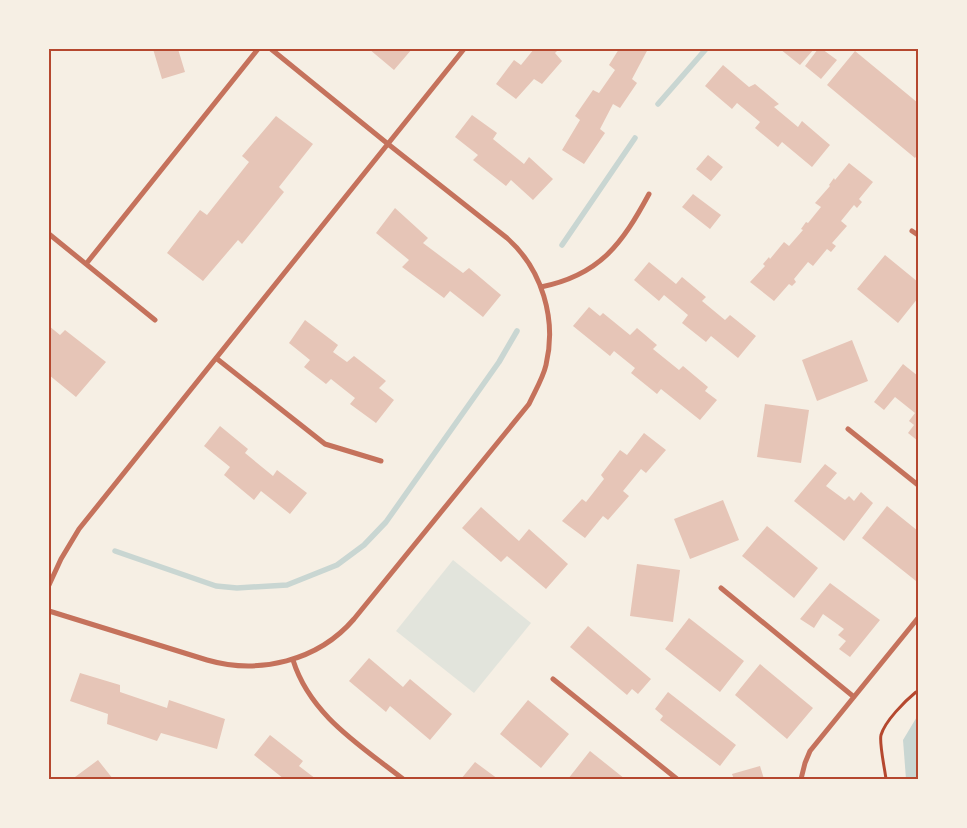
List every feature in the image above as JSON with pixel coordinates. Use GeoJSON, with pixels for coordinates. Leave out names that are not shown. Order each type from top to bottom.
{"type":"FeatureCollection","features":[{"type":"Feature","properties":{"kind":"street"},"geometry":{"type":"LineString","coordinates":[[86,264],[258,49]]}},
{"type":"Feature","properties":{"kind":"street"},"geometry":{"type":"LineString","coordinates":[[49,611],[216,663],[233,666],[259,666],[293,660],[315,650],[349,626],[529,404],[546,366],[550,331],[548,309],[541,287],[529,263],[512,243],[271,49]]}},
{"type":"Feature","properties":{"kind":"street"},"geometry":{"type":"LineString","coordinates":[[49,585],[61,559],[79,529],[464,49]]}},
{"type":"Feature","properties":{"kind":"street"},"geometry":{"type":"LineString","coordinates":[[541,287],[558,283],[582,273],[617,247],[632,226],[650,194]]}},
{"type":"Feature","properties":{"kind":"street"},"geometry":{"type":"LineString","coordinates":[[912,230],[918,235]]}},
{"type":"Feature","properties":{"kind":"street"},"geometry":{"type":"LineString","coordinates":[[49,234],[155,320]]}},
{"type":"Feature","properties":{"kind":"street"},"geometry":{"type":"LineString","coordinates":[[216,358],[325,444],[381,461]]}},
{"type":"Feature","properties":{"kind":"street"},"geometry":{"type":"LineString","coordinates":[[848,429],[918,485]]}},
{"type":"Feature","properties":{"kind":"street"},"geometry":{"type":"LineString","coordinates":[[721,588],[854,697]]}},
{"type":"Feature","properties":{"kind":"street"},"geometry":{"type":"LineString","coordinates":[[801,779],[810,752],[918,618]]}},
{"type":"Feature","properties":{"kind":"street"},"geometry":{"type":"LineString","coordinates":[[293,660],[302,683],[321,711],[338,728],[403,779]]}},
{"type":"Feature","properties":{"kind":"street"},"geometry":{"type":"LineString","coordinates":[[553,679],[677,779]]}},
{"type":"Feature","properties":{"kind":"path"},"geometry":{"type":"LineString","coordinates":[[886,779],[881,736],[892,716],[903,703],[918,692]]}},
{"type":"Feature","properties":{"kind":"shaded area"},"geometry":{"type":"Polygon","coordinates":[[[453,560],[531,623],[474,693],[396,631],[453,560]]]}},
{"type":"Feature","properties":{"kind":"shaded area"},"geometry":{"type":"Polygon","coordinates":[[[918,715],[918,779],[906,779],[903,740],[918,715]]]}},
{"type":"Feature","properties":{"kind":"building"},"geometry":{"type":"Polygon","coordinates":[[[153,49],[178,49],[185,72],[162,79],[153,49]]]}},
{"type":"Feature","properties":{"kind":"building"},"geometry":{"type":"Polygon","coordinates":[[[369,49],[412,49],[394,70],[369,49]]]}},
{"type":"Feature","properties":{"kind":"building"},"geometry":{"type":"Polygon","coordinates":[[[534,49],[559,49],[555,53],[562,61],[542,84],[534,79],[516,99],[496,84],[514,60],[521,65],[534,49]]]}},
{"type":"Feature","properties":{"kind":"building"},"geometry":{"type":"Polygon","coordinates":[[[619,49],[648,49],[632,79],[637,83],[620,108],[613,104],[600,129],[605,133],[584,164],[562,150],[580,120],[575,116],[593,90],[599,93],[615,70],[609,65],[619,49]]]}},
{"type":"Feature","properties":{"kind":"building"},"geometry":{"type":"Polygon","coordinates":[[[780,49],[814,49],[800,65],[780,49]]]}},
{"type":"Feature","properties":{"kind":"building"},"geometry":{"type":"Polygon","coordinates":[[[818,49],[822,49],[837,60],[821,79],[805,66],[818,49]]]}},
{"type":"Feature","properties":{"kind":"building"},"geometry":{"type":"Polygon","coordinates":[[[855,51],[918,103],[918,154],[915,158],[827,85],[855,51]]]}},
{"type":"Feature","properties":{"kind":"building"},"geometry":{"type":"Polygon","coordinates":[[[723,65],[749,87],[755,84],[779,104],[774,107],[798,127],[802,121],[830,145],[812,167],[782,142],[778,147],[755,128],[760,122],[737,103],[732,109],[705,86],[723,65]]]}},
{"type":"Feature","properties":{"kind":"building"},"geometry":{"type":"Polygon","coordinates":[[[472,115],[497,133],[493,139],[524,164],[529,157],[553,179],[533,200],[511,180],[506,186],[473,160],[478,155],[455,137],[472,115]]]}},
{"type":"Feature","properties":{"kind":"building"},"geometry":{"type":"Polygon","coordinates":[[[276,116],[313,144],[279,187],[284,192],[242,244],[238,240],[203,281],[167,253],[200,210],[207,215],[249,162],[242,156],[276,116]]]}},
{"type":"Feature","properties":{"kind":"building"},"geometry":{"type":"Polygon","coordinates":[[[708,155],[723,167],[711,181],[696,169],[708,155]]]}},
{"type":"Feature","properties":{"kind":"building"},"geometry":{"type":"Polygon","coordinates":[[[849,163],[873,182],[859,199],[862,202],[857,208],[854,205],[841,221],[847,226],[832,243],[836,246],[831,252],[827,249],[813,266],[808,262],[794,279],[796,282],[792,286],[789,284],[774,301],[750,282],[765,266],[763,264],[769,257],[770,259],[784,242],[789,246],[803,230],[801,229],[806,222],[808,223],[821,207],[815,203],[830,186],[834,178],[835,180],[849,163]]]}},
{"type":"Feature","properties":{"kind":"building"},"geometry":{"type":"Polygon","coordinates":[[[693,194],[721,215],[710,229],[682,207],[693,194]]]}},
{"type":"Feature","properties":{"kind":"building"},"geometry":{"type":"Polygon","coordinates":[[[395,208],[428,238],[423,243],[463,273],[469,268],[501,295],[483,317],[450,291],[444,298],[402,267],[409,260],[376,233],[395,208]]]}},
{"type":"Feature","properties":{"kind":"building"},"geometry":{"type":"Polygon","coordinates":[[[885,255],[918,282],[918,298],[898,323],[857,289],[885,255]]]}},
{"type":"Feature","properties":{"kind":"building"},"geometry":{"type":"Polygon","coordinates":[[[649,262],[676,284],[682,277],[706,297],[702,301],[725,320],[730,315],[756,336],[738,358],[711,336],[706,342],[682,323],[688,315],[664,295],[659,301],[634,280],[649,262]]]}},
{"type":"Feature","properties":{"kind":"building"},"geometry":{"type":"Polygon","coordinates":[[[589,307],[600,316],[603,313],[630,335],[637,328],[657,345],[653,349],[679,370],[683,366],[708,387],[705,391],[717,400],[700,420],[661,389],[657,394],[631,373],[635,368],[614,351],[610,356],[573,326],[589,307]]]}},
{"type":"Feature","properties":{"kind":"building"},"geometry":{"type":"Polygon","coordinates":[[[305,320],[338,345],[333,352],[347,362],[354,356],[386,381],[379,388],[394,400],[376,423],[350,404],[355,398],[331,379],[326,384],[304,367],[310,360],[289,343],[305,320]]]}},
{"type":"Feature","properties":{"kind":"building"},"geometry":{"type":"Polygon","coordinates":[[[49,326],[60,335],[65,330],[106,362],[76,397],[49,375],[49,326]]]}},
{"type":"Feature","properties":{"kind":"building"},"geometry":{"type":"Polygon","coordinates":[[[852,340],[868,381],[817,401],[802,360],[852,340]]]}},
{"type":"Feature","properties":{"kind":"building"},"geometry":{"type":"Polygon","coordinates":[[[903,364],[918,376],[918,441],[908,433],[914,425],[909,421],[915,413],[895,397],[884,410],[874,402],[903,364]]]}},
{"type":"Feature","properties":{"kind":"building"},"geometry":{"type":"Polygon","coordinates":[[[765,404],[809,410],[801,463],[757,457],[765,404]]]}},
{"type":"Feature","properties":{"kind":"building"},"geometry":{"type":"Polygon","coordinates":[[[220,426],[248,449],[245,453],[273,476],[277,470],[307,493],[290,514],[261,491],[254,500],[224,475],[230,467],[204,446],[220,426]]]}},
{"type":"Feature","properties":{"kind":"building"},"geometry":{"type":"Polygon","coordinates":[[[644,433],[666,450],[646,473],[641,469],[623,491],[629,496],[608,520],[603,516],[585,538],[562,521],[582,499],[586,502],[604,479],[601,475],[620,450],[627,455],[644,433]]]}},
{"type":"Feature","properties":{"kind":"building"},"geometry":{"type":"Polygon","coordinates":[[[825,464],[837,473],[826,486],[845,500],[849,496],[854,501],[861,492],[873,503],[844,541],[794,501],[825,464]]]}},
{"type":"Feature","properties":{"kind":"building"},"geometry":{"type":"Polygon","coordinates":[[[723,500],[739,540],[690,559],[674,519],[723,500]]]}},
{"type":"Feature","properties":{"kind":"building"},"geometry":{"type":"Polygon","coordinates":[[[887,506],[918,531],[918,578],[916,581],[862,538],[887,506]]]}},
{"type":"Feature","properties":{"kind":"building"},"geometry":{"type":"Polygon","coordinates":[[[481,507],[519,541],[529,529],[568,564],[546,589],[507,556],[501,562],[462,528],[481,507]]]}},
{"type":"Feature","properties":{"kind":"building"},"geometry":{"type":"Polygon","coordinates":[[[767,526],[818,568],[794,598],[742,556],[767,526]]]}},
{"type":"Feature","properties":{"kind":"building"},"geometry":{"type":"Polygon","coordinates":[[[637,564],[680,570],[673,622],[630,616],[637,564]]]}},
{"type":"Feature","properties":{"kind":"building"},"geometry":{"type":"Polygon","coordinates":[[[830,583],[880,620],[850,657],[839,649],[846,641],[838,635],[844,629],[823,614],[814,628],[800,619],[830,583]]]}},
{"type":"Feature","properties":{"kind":"building"},"geometry":{"type":"Polygon","coordinates":[[[689,618],[744,661],[720,692],[665,649],[689,618]]]}},
{"type":"Feature","properties":{"kind":"building"},"geometry":{"type":"Polygon","coordinates":[[[588,626],[651,679],[638,694],[632,689],[627,695],[570,647],[588,626]]]}},
{"type":"Feature","properties":{"kind":"building"},"geometry":{"type":"Polygon","coordinates":[[[369,658],[403,687],[410,679],[452,714],[430,740],[390,706],[386,712],[349,681],[369,658]]]}},
{"type":"Feature","properties":{"kind":"building"},"geometry":{"type":"Polygon","coordinates":[[[760,664],[813,708],[787,739],[735,695],[760,664]]]}},
{"type":"Feature","properties":{"kind":"building"},"geometry":{"type":"Polygon","coordinates":[[[80,673],[120,685],[120,692],[167,708],[169,700],[225,719],[217,749],[161,733],[157,741],[107,724],[108,714],[70,701],[80,673]]]}},
{"type":"Feature","properties":{"kind":"building"},"geometry":{"type":"Polygon","coordinates":[[[668,692],[736,745],[720,766],[660,720],[663,716],[655,709],[668,692]]]}},
{"type":"Feature","properties":{"kind":"building"},"geometry":{"type":"Polygon","coordinates":[[[528,700],[569,734],[541,768],[500,734],[528,700]]]}},
{"type":"Feature","properties":{"kind":"building"},"geometry":{"type":"Polygon","coordinates":[[[270,735],[303,761],[299,766],[316,779],[284,779],[254,755],[270,735]]]}},
{"type":"Feature","properties":{"kind":"building"},"geometry":{"type":"Polygon","coordinates":[[[590,751],[625,779],[568,779],[590,751]]]}},
{"type":"Feature","properties":{"kind":"building"},"geometry":{"type":"Polygon","coordinates":[[[98,760],[113,779],[76,779],[75,777],[98,760]]]}},
{"type":"Feature","properties":{"kind":"building"},"geometry":{"type":"Polygon","coordinates":[[[475,762],[498,779],[461,779],[475,762]]]}},
{"type":"Feature","properties":{"kind":"building"},"geometry":{"type":"Polygon","coordinates":[[[760,766],[764,779],[734,779],[732,774],[760,766]]]}},
{"type":"Feature","properties":{"kind":"waterway"},"geometry":{"type":"LineString","coordinates":[[658,104],[706,49]]}},
{"type":"Feature","properties":{"kind":"waterway"},"geometry":{"type":"LineString","coordinates":[[562,245],[635,138]]}},
{"type":"Feature","properties":{"kind":"waterway"},"geometry":{"type":"LineString","coordinates":[[115,551],[216,586],[237,588],[287,585],[337,565],[364,545],[386,522],[499,362],[517,331]]}}]}
